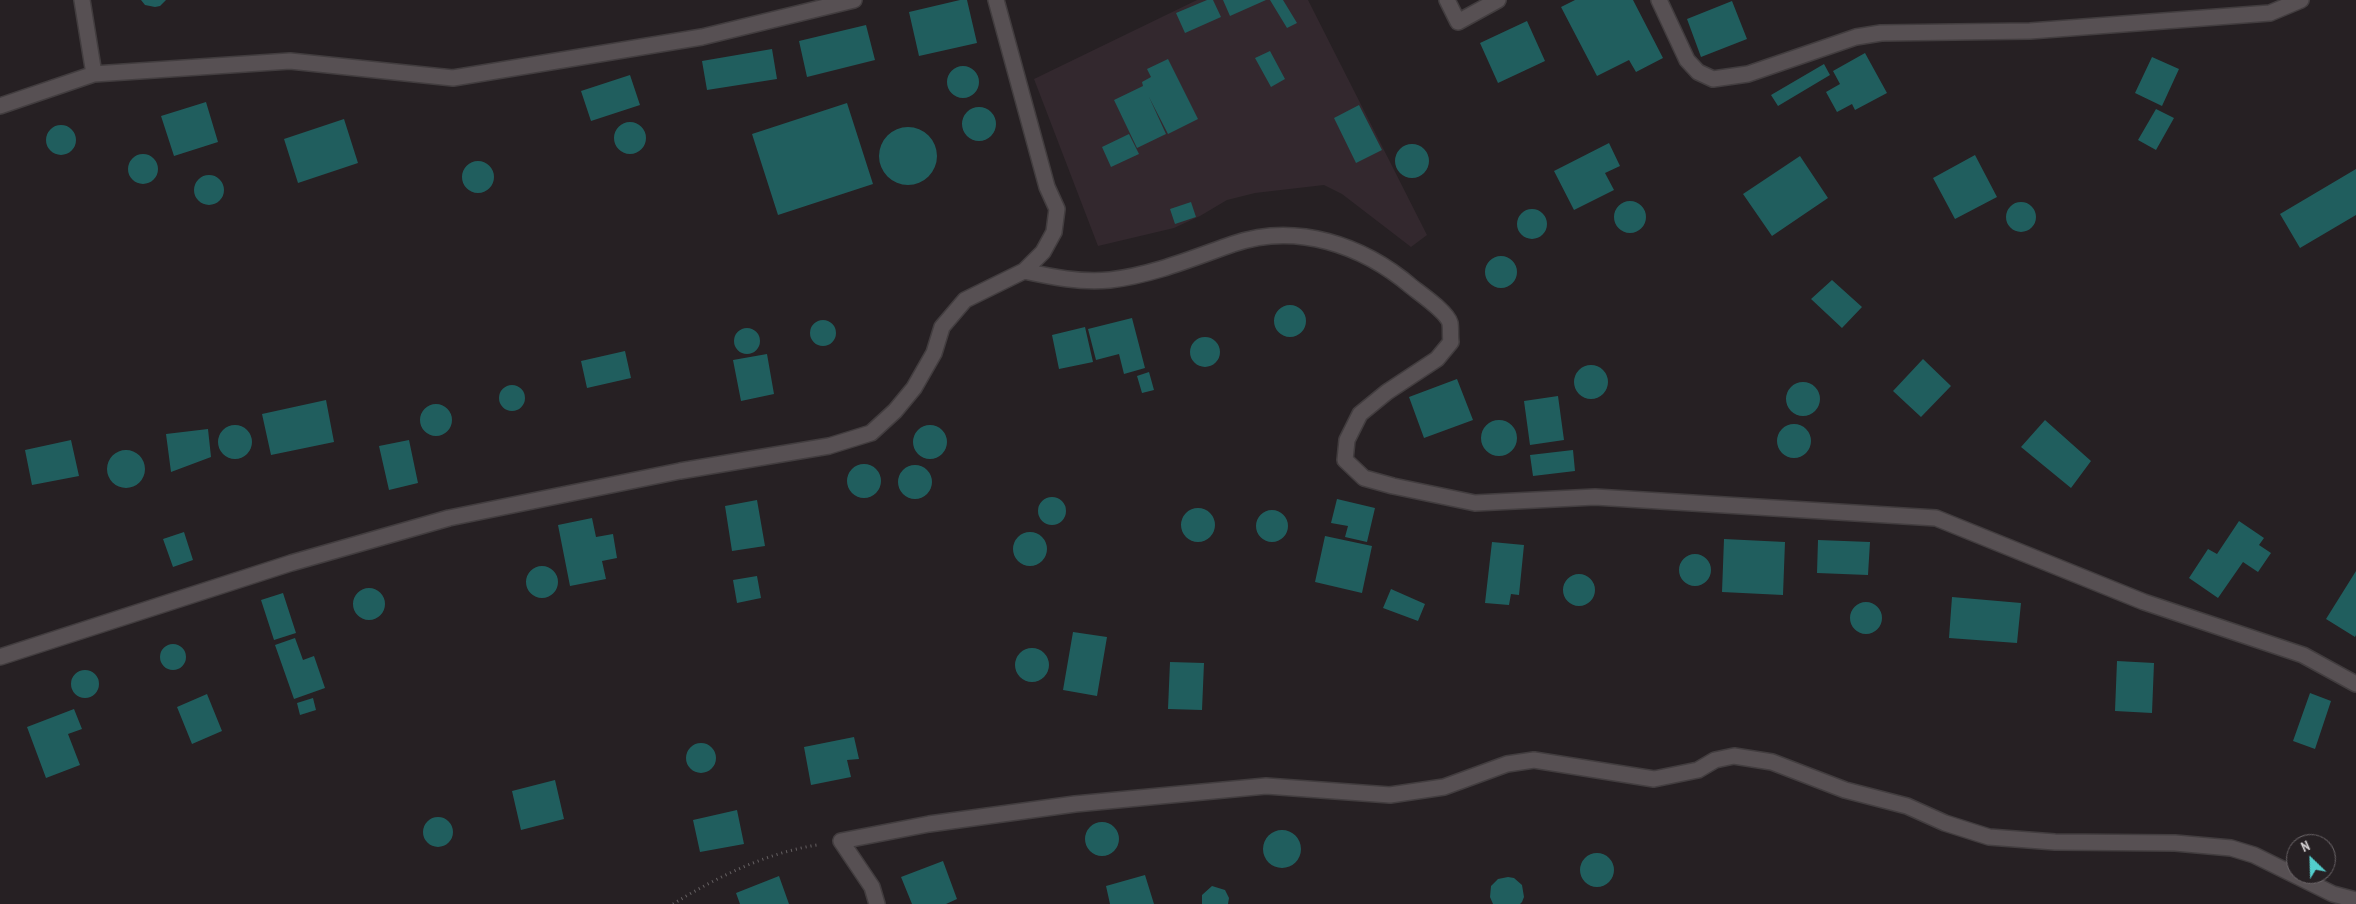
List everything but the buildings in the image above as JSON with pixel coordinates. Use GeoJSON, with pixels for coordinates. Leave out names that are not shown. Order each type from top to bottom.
{"type":"FeatureCollection","features":[{"type":"Feature","properties":{"kind":"street"},"geometry":{"type":"LineString","coordinates":[[82,0],[94,74]]}},
{"type":"Feature","properties":{"kind":"street"},"geometry":{"type":"LineString","coordinates":[[0,106],[94,74],[290,61],[453,78],[702,37],[854,0]]}},
{"type":"Feature","properties":{"kind":"street"},"geometry":{"type":"LineString","coordinates":[[0,657],[291,563],[449,518],[680,471],[829,446],[871,433],[895,411],[914,388],[934,353],[942,327],[965,300],[1024,271],[1043,252],[1054,232],[1057,209],[1047,187],[996,0]]}},
{"type":"Feature","properties":{"kind":"street"},"geometry":{"type":"LineString","coordinates":[[1447,0],[1458,22],[1498,0]]}},
{"type":"Feature","properties":{"kind":"street"},"geometry":{"type":"LineString","coordinates":[[1659,0],[1688,60],[1698,72],[1713,79],[1748,74],[1856,37],[1881,33],[2030,31],[2270,13],[2301,0]]}},
{"type":"Feature","properties":{"kind":"street"},"geometry":{"type":"LineString","coordinates":[[1024,271],[1066,280],[1110,280],[1181,264],[1235,243],[1274,236],[1321,238],[1370,256],[1403,279],[1437,308],[1450,322],[1451,342],[1437,359],[1386,392],[1360,414],[1347,440],[1345,460],[1364,478],[1476,503],[1596,497],[1936,518],[2144,602],[2303,655],[2356,684]]}},
{"type":"Feature","properties":{"kind":"street"},"geometry":{"type":"LineString","coordinates":[[877,904],[872,887],[841,842],[929,824],[1066,806],[1266,786],[1390,795],[1444,787],[1507,764],[1534,760],[1654,779],[1698,770],[1715,760],[1734,756],[1772,762],[1845,790],[1907,806],[1945,823],[1989,838],[2055,842],[2175,843],[2231,848],[2254,855],[2333,894],[2356,900]]}},
{"type":"Feature","properties":{"kind":"path"},"geometry":{"type":"LineString","coordinates":[[673,904],[712,880],[792,849],[841,842]]}},
{"type":"Feature","properties":{"kind":"shaded area"},"geometry":{"type":"Polygon","coordinates":[[[1197,0],[1308,0],[1427,235],[1411,247],[1342,194],[1324,185],[1255,193],[1227,200],[1200,216],[1174,228],[1098,246],[1034,79],[1197,0]]]}}]}
